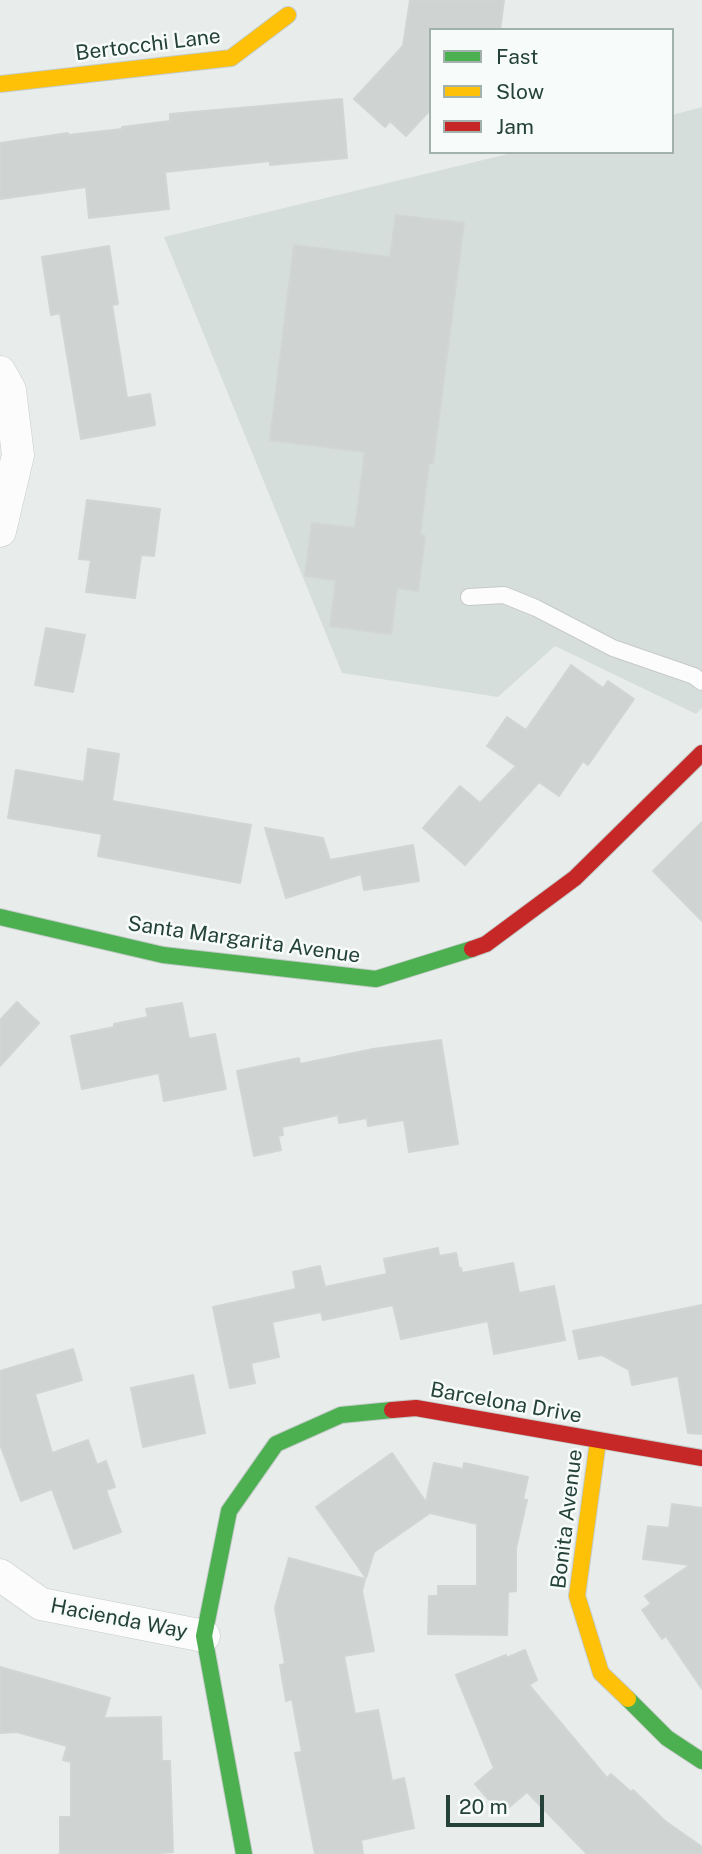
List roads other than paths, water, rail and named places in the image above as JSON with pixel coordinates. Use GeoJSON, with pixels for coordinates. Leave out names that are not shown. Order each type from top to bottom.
{"type":"FeatureCollection","features":[{"type":"Feature","properties":{"kind":"street","name":"Bertocchi Lane"},"geometry":{"type":"LineString","coordinates":[[0,84],[231,58],[288,15]]}},
{"type":"Feature","properties":{"kind":"street"},"geometry":{"type":"LineString","coordinates":[[0,372],[10,390],[18,455],[0,530]]}},
{"type":"Feature","properties":{"kind":"street","name":"Santa Margarita Avenue"},"geometry":{"type":"LineString","coordinates":[[0,917],[163,955],[376,979],[486,944],[575,877],[702,753]]}},
{"type":"Feature","properties":{"kind":"street","name":"Barcelona Drive"},"geometry":{"type":"LineString","coordinates":[[244,1854],[204,1636],[229,1511],[276,1444],[341,1415],[416,1408],[702,1458]]}},
{"type":"Feature","properties":{"kind":"street","name":"Bonita Avenue"},"geometry":{"type":"LineString","coordinates":[[598,1441],[576,1596],[601,1672],[667,1738],[702,1761]]}},
{"type":"Feature","properties":{"kind":"street","name":"Hacienda Way"},"geometry":{"type":"LineString","coordinates":[[0,1575],[41,1604],[204,1636]]}},
{"type":"Feature","properties":{"kind":"lane"},"geometry":{"type":"LineString","coordinates":[[469,597],[504,594],[614,648],[694,676],[702,682]]}}]}
